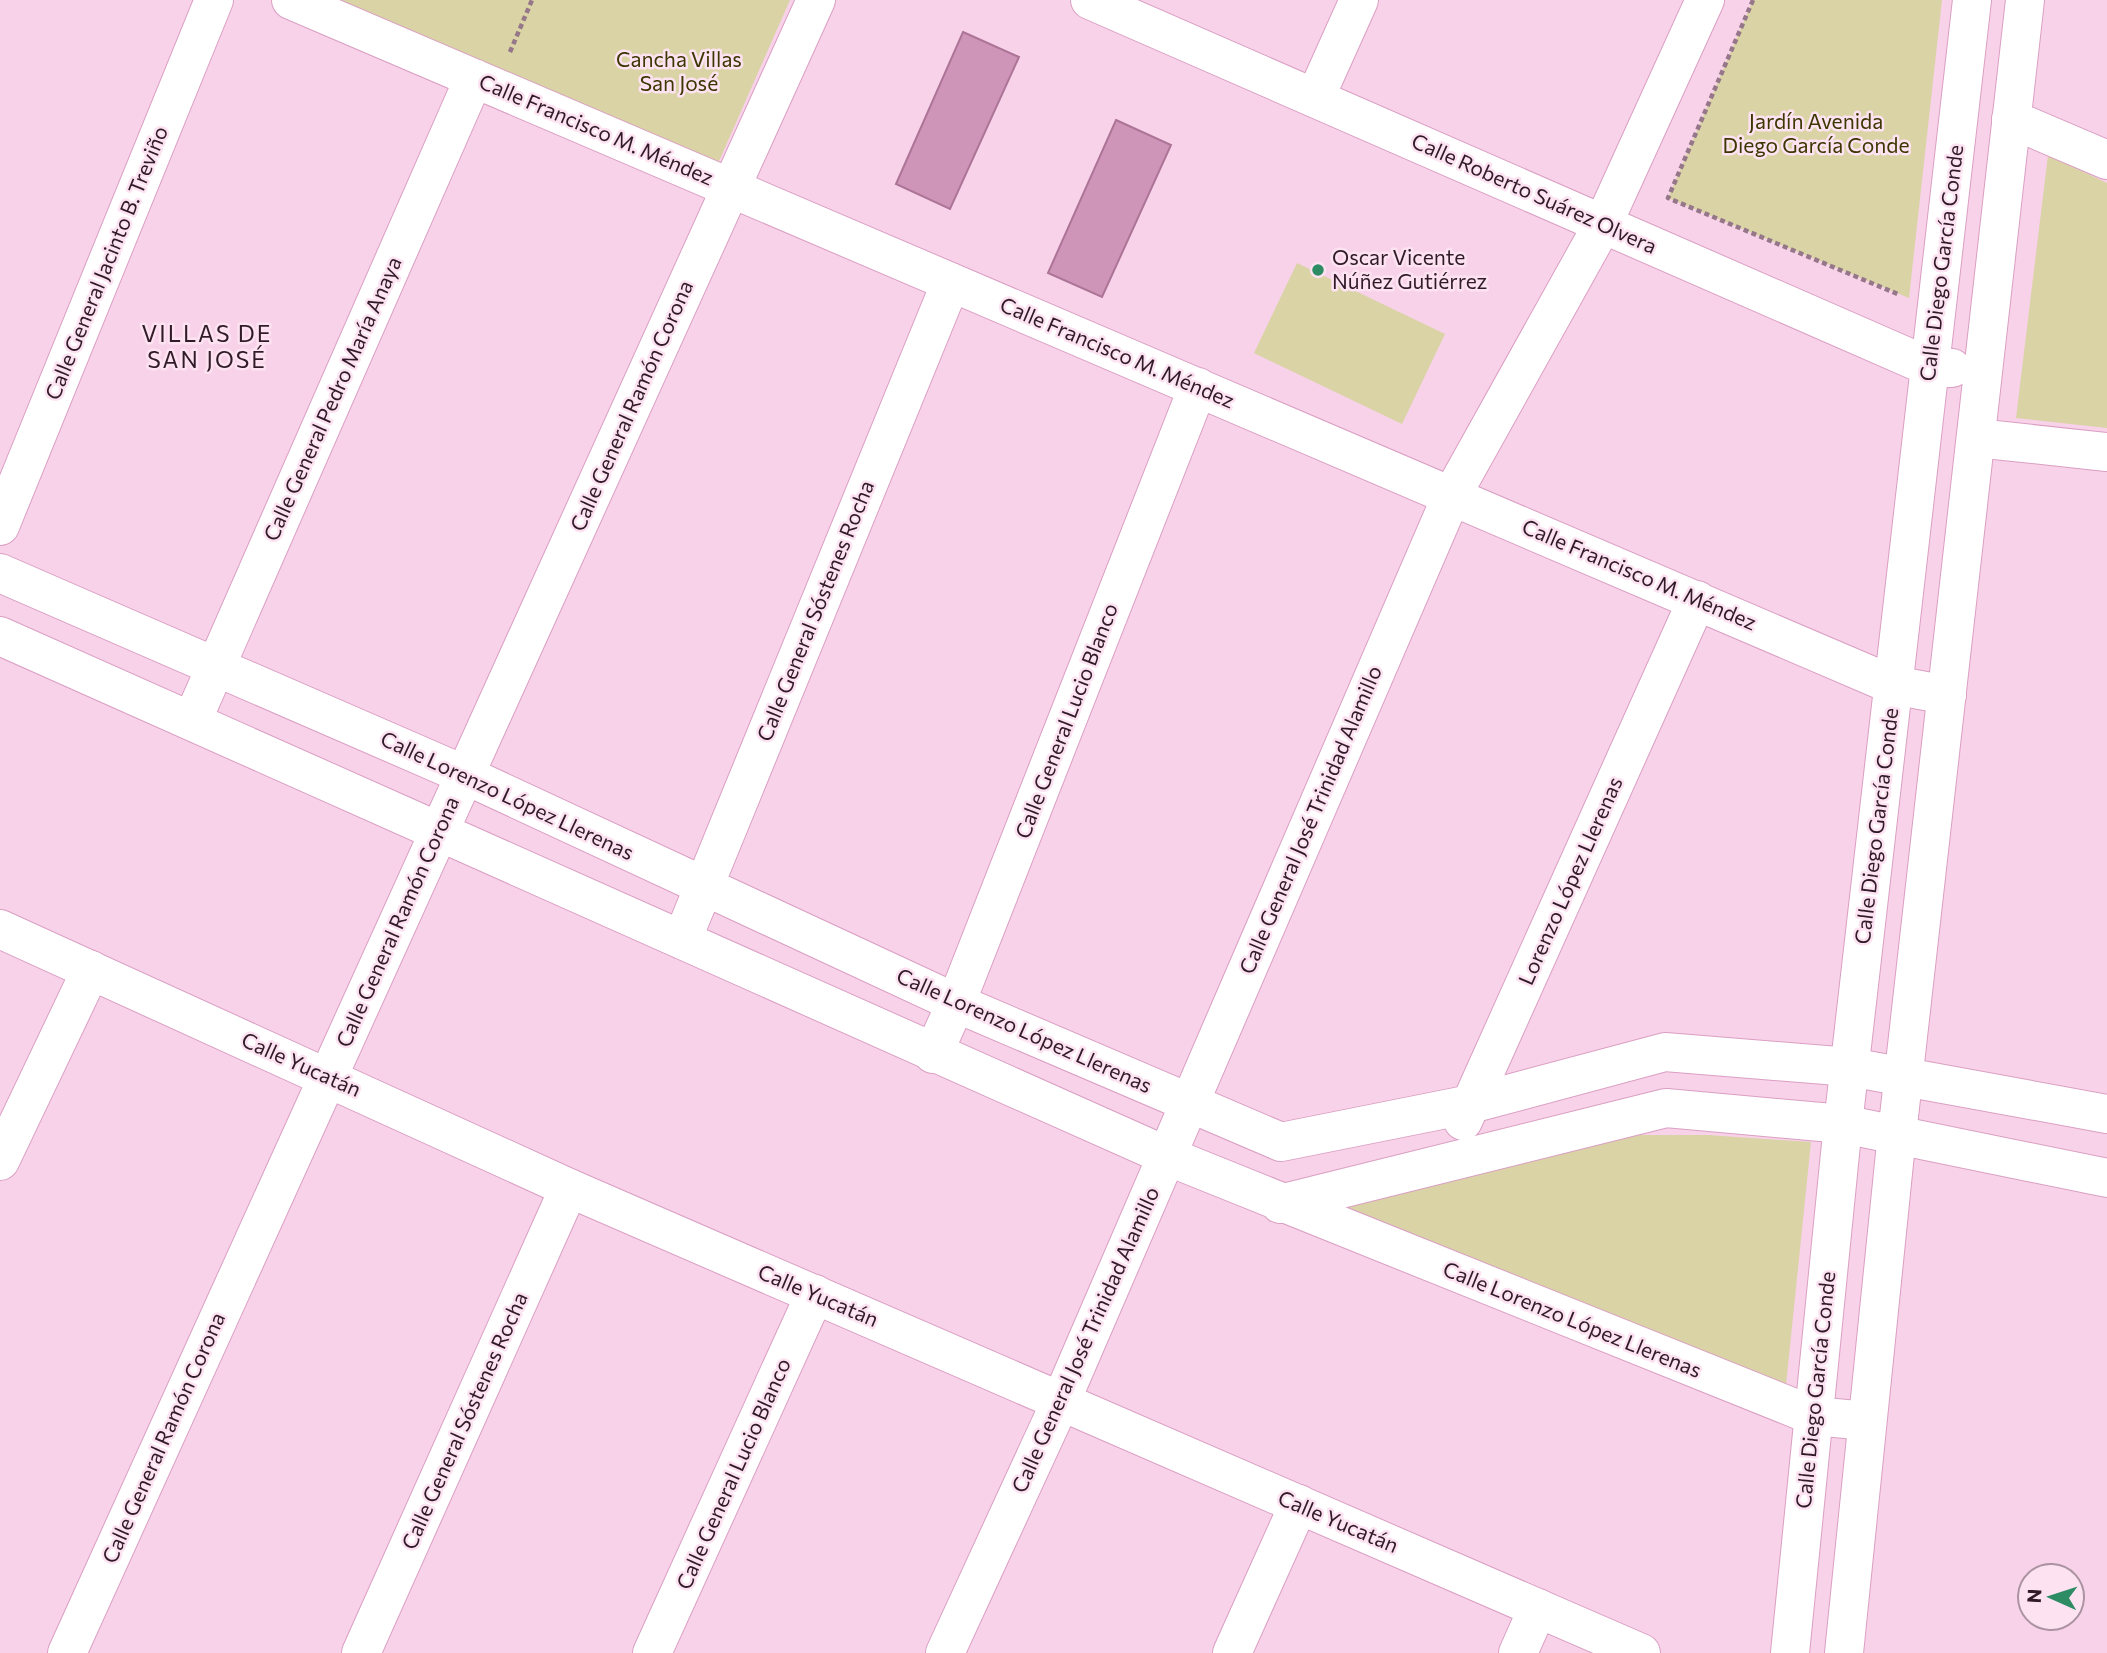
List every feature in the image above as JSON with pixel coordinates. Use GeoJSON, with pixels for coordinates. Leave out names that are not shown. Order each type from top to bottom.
{"type":"FeatureCollection","features":[{"type":"Feature","properties":{"kind":"street","name":"Calle General Jacinto B. Treviño"},"geometry":{"type":"LineString","coordinates":[[0,526],[214,0]]}},
{"type":"Feature","properties":{"kind":"street","name":"Calle Francisco M. Méndez"},"geometry":{"type":"LineString","coordinates":[[291,0],[1893,685],[1947,695]]}},
{"type":"Feature","properties":{"kind":"street","name":"Calle General Ramón Corona"},"geometry":{"type":"LineString","coordinates":[[67,1653],[816,0]]}},
{"type":"Feature","properties":{"kind":"street"},"geometry":{"type":"LineString","coordinates":[[1315,98],[1359,0]]}},
{"type":"Feature","properties":{"kind":"street","name":"Calle General José Trinidad Alamillo"},"geometry":{"type":"LineString","coordinates":[[945,1653],[1061,1401],[1452,495],[1604,224],[1705,0]]}},
{"type":"Feature","properties":{"kind":"street","name":"Calle Diego García Conde"},"geometry":{"type":"LineString","coordinates":[[1790,1653],[1843,1124],[1972,0]]}},
{"type":"Feature","properties":{"kind":"street"},"geometry":{"type":"LineString","coordinates":[[1844,1653],[1903,1077],[2025,0]]}},
{"type":"Feature","properties":{"kind":"street","name":"Calle Roberto Suárez Olvera"},"geometry":{"type":"LineString","coordinates":[[1092,1],[1930,367],[1983,371]]}},
{"type":"Feature","properties":{"kind":"street","name":"Calle General Pedro María Anaya"},"geometry":{"type":"LineString","coordinates":[[192,721],[474,78]]}},
{"type":"Feature","properties":{"kind":"street"},"geometry":{"type":"LineString","coordinates":[[2011,119],[2107,160]]}},
{"type":"Feature","properties":{"kind":"street","name":"Calle General Sóstenes Rocha"},"geometry":{"type":"LineString","coordinates":[[682,940],[951,282]]}},
{"type":"Feature","properties":{"kind":"street","name":"Calle General Lucio Blanco"},"geometry":{"type":"LineString","coordinates":[[933,1054],[956,1003],[1198,387]]}},
{"type":"Feature","properties":{"kind":"street"},"geometry":{"type":"LineString","coordinates":[[1976,438],[2107,452]]}},
{"type":"Feature","properties":{"kind":"street","name":"Calle Lorenzo López Llerenas"},"geometry":{"type":"LineString","coordinates":[[0,573],[465,775],[956,1003],[1281,1142],[1471,1104],[1665,1052],[1850,1067],[2107,1114]]}},
{"type":"Feature","properties":{"kind":"street","name":"Lorenzo López Llerenas"},"geometry":{"type":"LineString","coordinates":[[1445,1162],[1697,600]]}},
{"type":"Feature","properties":{"kind":"street","name":"Calle Lorenzo López Llerenas"},"geometry":{"type":"LineString","coordinates":[[0,636],[440,830],[933,1054],[1280,1204],[1814,1416],[1867,1422]]}},
{"type":"Feature","properties":{"kind":"street","name":"Calle Yucatán"},"geometry":{"type":"LineString","coordinates":[[0,929],[569,1188],[1641,1653]]}},
{"type":"Feature","properties":{"kind":"street"},"geometry":{"type":"LineString","coordinates":[[0,1161],[91,970]]}},
{"type":"Feature","properties":{"kind":"street"},"geometry":{"type":"LineString","coordinates":[[1280,1204],[1666,1108],[1843,1124],[2107,1178]]}},
{"type":"Feature","properties":{"kind":"street","name":"Calle General Sóstenes Rocha"},"geometry":{"type":"LineString","coordinates":[[361,1653],[569,1188]]}},
{"type":"Feature","properties":{"kind":"street","name":"Calle General Lucio Blanco"},"geometry":{"type":"LineString","coordinates":[[652,1653],[815,1294]]}},
{"type":"Feature","properties":{"kind":"street"},"geometry":{"type":"LineString","coordinates":[[1232,1653],[1299,1504]]}},
{"type":"Feature","properties":{"kind":"street"},"geometry":{"type":"LineString","coordinates":[[1518,1653],[1538,1608]]}},
{"type":"Feature","properties":{"kind":"path"},"geometry":{"type":"LineString","coordinates":[[506,60],[532,0]]}},
{"type":"Feature","properties":{"kind":"path"},"geometry":{"type":"LineString","coordinates":[[1753,0],[1668,198],[1909,298]]}},
{"type":"Feature","properties":{"kind":"green space","name":"Cancha Villas San José"},"geometry":{"type":"Polygon","coordinates":[[[327,0],[790,0],[716,168],[327,0]]]}},
{"type":"Feature","properties":{"kind":"green space","name":"Jardín Avenida Diego García Conde"},"geometry":{"type":"Polygon","coordinates":[[[1753,0],[1942,0],[1909,298],[1668,198],[1753,0]]]}},
{"type":"Feature","properties":{"kind":"green space"},"geometry":{"type":"Polygon","coordinates":[[[2048,155],[2107,183],[2107,428],[2016,418],[2048,155]]]}},
{"type":"Feature","properties":{"kind":"green space"},"geometry":{"type":"Polygon","coordinates":[[[1297,263],[1445,334],[1402,424],[1254,353],[1297,263]]]}},
{"type":"Feature","properties":{"kind":"green space"},"geometry":{"type":"Polygon","coordinates":[[[1639,1135],[1708,1135],[1811,1142],[1786,1385],[1340,1207],[1639,1135]]]}},
{"type":"Feature","properties":{"kind":"building"},"geometry":{"type":"Polygon","coordinates":[[[963,32],[1019,57],[950,209],[896,184],[963,32]]]}},
{"type":"Feature","properties":{"kind":"building"},"geometry":{"type":"Polygon","coordinates":[[[1116,120],[1171,145],[1102,297],[1048,273],[1116,120]]]}},
{"type":"Feature","properties":{"kind":"place","name":"Oscar Vicente Núñez Gutiérrez"},"geometry":{"type":"Point","coordinates":[1318,270]}},
{"type":"Feature","properties":{"kind":"district","name":"VILLAS DE SAN JOSÉ"},"geometry":{"type":"Point","coordinates":[207,347]}}]}
